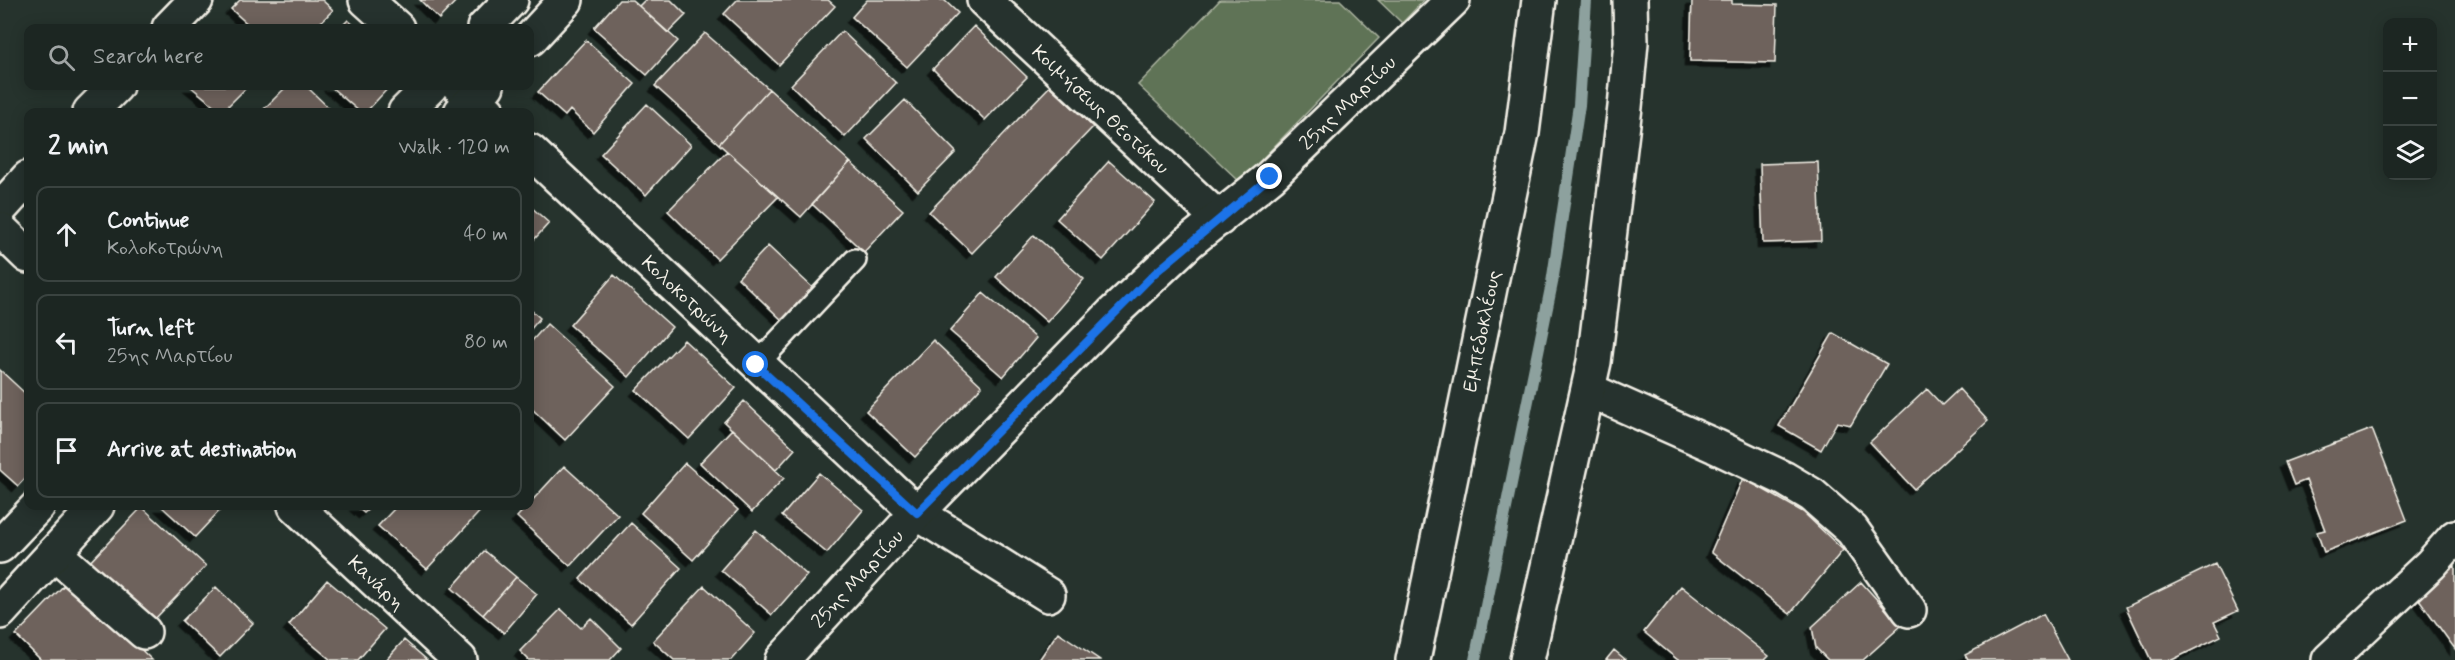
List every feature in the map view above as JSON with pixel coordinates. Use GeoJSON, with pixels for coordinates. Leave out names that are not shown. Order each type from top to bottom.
{"type":"FeatureCollection","features":[{"type":"Feature","properties":{"kind":"street"},"geometry":{"type":"LineString","coordinates":[[173,24],[196,0]]}},
{"type":"Feature","properties":{"kind":"street"},"geometry":{"type":"LineString","coordinates":[[366,0],[393,24]]}},
{"type":"Feature","properties":{"kind":"street"},"geometry":{"type":"LineString","coordinates":[[488,24],[511,0]]}},
{"type":"Feature","properties":{"kind":"street"},"geometry":{"type":"LineString","coordinates":[[534,35],[566,0]]}},
{"type":"Feature","properties":{"kind":"street","name":"25ης Μαρτίου"},"geometry":{"type":"LineString","coordinates":[[782,660],[917,513],[1112,314],[1189,242],[1286,163],[1454,0]]}},
{"type":"Feature","properties":{"kind":"street","name":"Εμπεδοκλέους"},"geometry":{"type":"LineString","coordinates":[[1413,660],[1522,133],[1539,0]]}},
{"type":"Feature","properties":{"kind":"street"},"geometry":{"type":"LineString","coordinates":[[1527,660],[1590,390],[1625,107],[1631,42],[1630,0]]}},
{"type":"Feature","properties":{"kind":"street","name":"Κοιμήσεως Θεοτόκου"},"geometry":{"type":"LineString","coordinates":[[994,3],[1219,219]]}},
{"type":"Feature","properties":{"kind":"street"},"geometry":{"type":"LineString","coordinates":[[94,108],[112,90]]}},
{"type":"Feature","properties":{"kind":"street"},"geometry":{"type":"LineString","coordinates":[[409,108],[427,90]]}},
{"type":"Feature","properties":{"kind":"street","name":"Κολοκοτρώνη"},"geometry":{"type":"LineString","coordinates":[[534,155],[756,365],[917,513],[1048,595]]}},
{"type":"Feature","properties":{"kind":"street"},"geometry":{"type":"LineString","coordinates":[[0,209],[24,182]]}},
{"type":"Feature","properties":{"kind":"street"},"geometry":{"type":"LineString","coordinates":[[0,229],[24,252]]}},
{"type":"Feature","properties":{"kind":"street"},"geometry":{"type":"LineString","coordinates":[[1590,390],[1735,455],[1812,495],[1852,530],[1909,610]]}},
{"type":"Feature","properties":{"kind":"street"},"geometry":{"type":"LineString","coordinates":[[0,546],[34,510]]}},
{"type":"Feature","properties":{"kind":"street"},"geometry":{"type":"LineString","coordinates":[[0,612],[93,510]]}},
{"type":"Feature","properties":{"kind":"street","name":"Κανάρη"},"geometry":{"type":"LineString","coordinates":[[299,510],[460,660]]}},
{"type":"Feature","properties":{"kind":"street"},"geometry":{"type":"LineString","coordinates":[[2329,660],[2431,564],[2455,537]]}},
{"type":"Feature","properties":{"kind":"street"},"geometry":{"type":"LineString","coordinates":[[54,553],[144,632]]}},
{"type":"Feature","properties":{"kind":"lane"},"geometry":{"type":"LineString","coordinates":[[756,365],[855,260]]}},
{"type":"Feature","properties":{"kind":"green space"},"geometry":{"type":"Polygon","coordinates":[[[1220,0],[1340,0],[1379,38],[1240,182],[1138,85],[1220,0]]]}},
{"type":"Feature","properties":{"kind":"green space"},"geometry":{"type":"Polygon","coordinates":[[[1378,0],[1424,0],[1402,23],[1378,0]]]}},
{"type":"Feature","properties":{"kind":"building"},"geometry":{"type":"Polygon","coordinates":[[[240,0],[322,0],[333,10],[319,24],[248,24],[231,9],[240,0]]]}},
{"type":"Feature","properties":{"kind":"building"},"geometry":{"type":"Polygon","coordinates":[[[420,0],[457,0],[439,19],[420,0]]]}},
{"type":"Feature","properties":{"kind":"building"},"geometry":{"type":"Polygon","coordinates":[[[619,0],[632,0],[678,41],[647,75],[594,28],[619,0]]]}},
{"type":"Feature","properties":{"kind":"building"},"geometry":{"type":"Polygon","coordinates":[[[645,0],[671,0],[686,15],[668,33],[639,6],[645,0]]]}},
{"type":"Feature","properties":{"kind":"building"},"geometry":{"type":"Polygon","coordinates":[[[737,0],[828,0],[835,6],[779,65],[724,14],[737,0]]]}},
{"type":"Feature","properties":{"kind":"building"},"geometry":{"type":"Polygon","coordinates":[[[867,0],[944,0],[958,13],[907,67],[852,17],[867,0]]]}},
{"type":"Feature","properties":{"kind":"building"},"geometry":{"type":"Polygon","coordinates":[[[1692,0],[1732,0],[1732,4],[1777,5],[1775,63],[1690,61],[1692,0]]]}},
{"type":"Feature","properties":{"kind":"building"},"geometry":{"type":"Polygon","coordinates":[[[974,26],[1027,77],[985,120],[933,69],[974,26]]]}},
{"type":"Feature","properties":{"kind":"building"},"geometry":{"type":"Polygon","coordinates":[[[842,31],[896,83],[845,137],[791,85],[842,31]]]}},
{"type":"Feature","properties":{"kind":"building"},"geometry":{"type":"Polygon","coordinates":[[[705,33],[769,89],[719,144],[655,86],[705,33]]]}},
{"type":"Feature","properties":{"kind":"building"},"geometry":{"type":"Polygon","coordinates":[[[586,40],[635,84],[593,132],[570,110],[565,116],[538,92],[586,40]]]}},
{"type":"Feature","properties":{"kind":"building"},"geometry":{"type":"Polygon","coordinates":[[[1050,86],[1093,127],[972,253],[929,212],[1050,86]]]}},
{"type":"Feature","properties":{"kind":"building"},"geometry":{"type":"Polygon","coordinates":[[[769,89],[850,162],[801,217],[719,144],[769,89]]]}},
{"type":"Feature","properties":{"kind":"building"},"geometry":{"type":"Polygon","coordinates":[[[195,90],[244,90],[226,108],[217,108],[195,90]]]}},
{"type":"Feature","properties":{"kind":"building"},"geometry":{"type":"Polygon","coordinates":[[[283,90],[310,90],[329,108],[265,108],[283,90]]]}},
{"type":"Feature","properties":{"kind":"building"},"geometry":{"type":"Polygon","coordinates":[[[335,90],[386,90],[370,108],[355,108],[335,90]]]}},
{"type":"Feature","properties":{"kind":"building"},"geometry":{"type":"Polygon","coordinates":[[[905,100],[956,152],[918,191],[866,139],[905,100]]]}},
{"type":"Feature","properties":{"kind":"building"},"geometry":{"type":"Polygon","coordinates":[[[647,104],[691,145],[646,195],[601,154],[647,104]]]}},
{"type":"Feature","properties":{"kind":"building"},"geometry":{"type":"Polygon","coordinates":[[[727,151],[778,197],[717,259],[668,211],[727,151]]]}},
{"type":"Feature","properties":{"kind":"building"},"geometry":{"type":"Polygon","coordinates":[[[1109,161],[1155,202],[1103,260],[1057,219],[1109,161]]]}},
{"type":"Feature","properties":{"kind":"building"},"geometry":{"type":"Polygon","coordinates":[[[850,162],[903,210],[864,252],[812,204],[850,162]]]}},
{"type":"Feature","properties":{"kind":"building"},"geometry":{"type":"Polygon","coordinates":[[[1818,162],[1821,241],[1763,243],[1760,164],[1818,162]]]}},
{"type":"Feature","properties":{"kind":"building"},"geometry":{"type":"Polygon","coordinates":[[[534,210],[549,223],[534,240],[534,210]]]}},
{"type":"Feature","properties":{"kind":"building"},"geometry":{"type":"Polygon","coordinates":[[[1034,235],[1084,279],[1047,322],[996,277],[1034,235]]]}},
{"type":"Feature","properties":{"kind":"building"},"geometry":{"type":"Polygon","coordinates":[[[768,246],[814,289],[784,322],[738,278],[768,246]]]}},
{"type":"Feature","properties":{"kind":"building"},"geometry":{"type":"Polygon","coordinates":[[[614,275],[672,327],[629,377],[570,325],[614,275]]]}},
{"type":"Feature","properties":{"kind":"building"},"geometry":{"type":"Polygon","coordinates":[[[983,293],[1036,338],[1003,377],[950,331],[983,293]]]}},
{"type":"Feature","properties":{"kind":"building"},"geometry":{"type":"Polygon","coordinates":[[[534,313],[540,318],[534,325],[534,313]]]}},
{"type":"Feature","properties":{"kind":"building"},"geometry":{"type":"Polygon","coordinates":[[[547,324],[615,386],[565,440],[534,411],[534,339],[547,324]]]}},
{"type":"Feature","properties":{"kind":"building"},"geometry":{"type":"Polygon","coordinates":[[[1833,333],[1887,364],[1851,425],[1837,422],[1821,450],[1779,426],[1833,333]]]}},
{"type":"Feature","properties":{"kind":"building"},"geometry":{"type":"Polygon","coordinates":[[[684,340],[736,388],[689,439],[636,390],[684,340]]]}},
{"type":"Feature","properties":{"kind":"building"},"geometry":{"type":"Polygon","coordinates":[[[933,340],[982,386],[915,457],[866,411],[933,340]]]}},
{"type":"Feature","properties":{"kind":"building"},"geometry":{"type":"Polygon","coordinates":[[[0,370],[24,392],[24,479],[18,486],[0,470],[0,370]]]}},
{"type":"Feature","properties":{"kind":"building"},"geometry":{"type":"Polygon","coordinates":[[[1927,389],[1942,405],[1959,389],[1988,421],[1914,489],[1870,442],[1927,389]]]}},
{"type":"Feature","properties":{"kind":"building"},"geometry":{"type":"Polygon","coordinates":[[[744,401],[795,449],[776,470],[724,422],[744,401]]]}},
{"type":"Feature","properties":{"kind":"building"},"geometry":{"type":"Polygon","coordinates":[[[732,429],[784,478],[752,512],[700,463],[732,429]]]}},
{"type":"Feature","properties":{"kind":"building"},"geometry":{"type":"Polygon","coordinates":[[[2372,429],[2407,520],[2324,552],[2317,532],[2325,530],[2306,480],[2294,485],[2285,462],[2372,429]]]}},
{"type":"Feature","properties":{"kind":"building"},"geometry":{"type":"Polygon","coordinates":[[[685,463],[738,510],[693,560],[641,513],[685,463]]]}},
{"type":"Feature","properties":{"kind":"building"},"geometry":{"type":"Polygon","coordinates":[[[564,466],[618,515],[570,566],[517,517],[523,510],[534,510],[534,499],[564,466]]]}},
{"type":"Feature","properties":{"kind":"building"},"geometry":{"type":"Polygon","coordinates":[[[819,473],[863,510],[827,553],[782,516],[819,473]]]}},
{"type":"Feature","properties":{"kind":"building"},"geometry":{"type":"Polygon","coordinates":[[[1743,478],[1803,512],[1843,550],[1790,614],[1711,552],[1743,478]]]}},
{"type":"Feature","properties":{"kind":"building"},"geometry":{"type":"Polygon","coordinates":[[[139,510],[145,510],[206,566],[151,623],[88,564],[139,510]]]}},
{"type":"Feature","properties":{"kind":"building"},"geometry":{"type":"Polygon","coordinates":[[[165,510],[220,510],[195,537],[165,510]]]}},
{"type":"Feature","properties":{"kind":"building"},"geometry":{"type":"Polygon","coordinates":[[[393,510],[481,510],[427,569],[378,526],[393,510]]]}},
{"type":"Feature","properties":{"kind":"building"},"geometry":{"type":"Polygon","coordinates":[[[631,523],[681,568],[631,624],[580,579],[631,523]]]}},
{"type":"Feature","properties":{"kind":"building"},"geometry":{"type":"Polygon","coordinates":[[[756,530],[807,575],[772,615],[721,570],[756,530]]]}},
{"type":"Feature","properties":{"kind":"building"},"geometry":{"type":"Polygon","coordinates":[[[485,551],[516,577],[483,615],[452,588],[485,551]]]}},
{"type":"Feature","properties":{"kind":"building"},"geometry":{"type":"Polygon","coordinates":[[[2215,564],[2238,611],[2214,622],[2221,636],[2172,660],[2151,660],[2126,607],[2215,564]]]}},
{"type":"Feature","properties":{"kind":"building"},"geometry":{"type":"Polygon","coordinates":[[[2455,566],[2455,649],[2416,595],[2455,566]]]}},
{"type":"Feature","properties":{"kind":"building"},"geometry":{"type":"Polygon","coordinates":[[[516,577],[537,594],[504,633],[483,615],[516,577]]]}},
{"type":"Feature","properties":{"kind":"building"},"geometry":{"type":"Polygon","coordinates":[[[69,580],[152,660],[41,660],[16,635],[69,580]]]}},
{"type":"Feature","properties":{"kind":"building"},"geometry":{"type":"Polygon","coordinates":[[[327,580],[385,629],[358,660],[331,660],[289,625],[327,580]]]}},
{"type":"Feature","properties":{"kind":"building"},"geometry":{"type":"Polygon","coordinates":[[[1861,582],[1901,626],[1863,660],[1828,660],[1816,648],[1812,627],[1861,582]]]}},
{"type":"Feature","properties":{"kind":"building"},"geometry":{"type":"Polygon","coordinates":[[[704,586],[755,633],[731,660],[674,660],[653,641],[704,586]]]}},
{"type":"Feature","properties":{"kind":"building"},"geometry":{"type":"Polygon","coordinates":[[[1681,586],[1769,656],[1765,660],[1678,660],[1644,632],[1681,586]]]}},
{"type":"Feature","properties":{"kind":"building"},"geometry":{"type":"Polygon","coordinates":[[[216,587],[253,623],[220,657],[182,621],[216,587]]]}},
{"type":"Feature","properties":{"kind":"building"},"geometry":{"type":"Polygon","coordinates":[[[561,609],[581,628],[591,618],[621,648],[610,660],[529,660],[520,651],[561,609]]]}},
{"type":"Feature","properties":{"kind":"building"},"geometry":{"type":"Polygon","coordinates":[[[2043,614],[2068,660],[1968,660],[1965,655],[2043,614]]]}},
{"type":"Feature","properties":{"kind":"building"},"geometry":{"type":"Polygon","coordinates":[[[1058,632],[1100,660],[1039,660],[1058,632]]]}},
{"type":"Feature","properties":{"kind":"building"},"geometry":{"type":"Polygon","coordinates":[[[404,640],[427,660],[386,660],[404,640]]]}},
{"type":"Feature","properties":{"kind":"building"},"geometry":{"type":"Polygon","coordinates":[[[1614,650],[1626,660],[1606,660],[1614,650]]]}},
{"type":"Feature","properties":{"kind":"waterway"},"geometry":{"type":"LineString","coordinates":[[1475,660],[1552,283],[1579,105],[1586,0]]}},
{"type":"Feature","properties":{"kind":"route"},"geometry":{"type":"LineString","coordinates":[[756,365],[917,513],[1155,273],[1189,242],[1270,177]]}}]}
